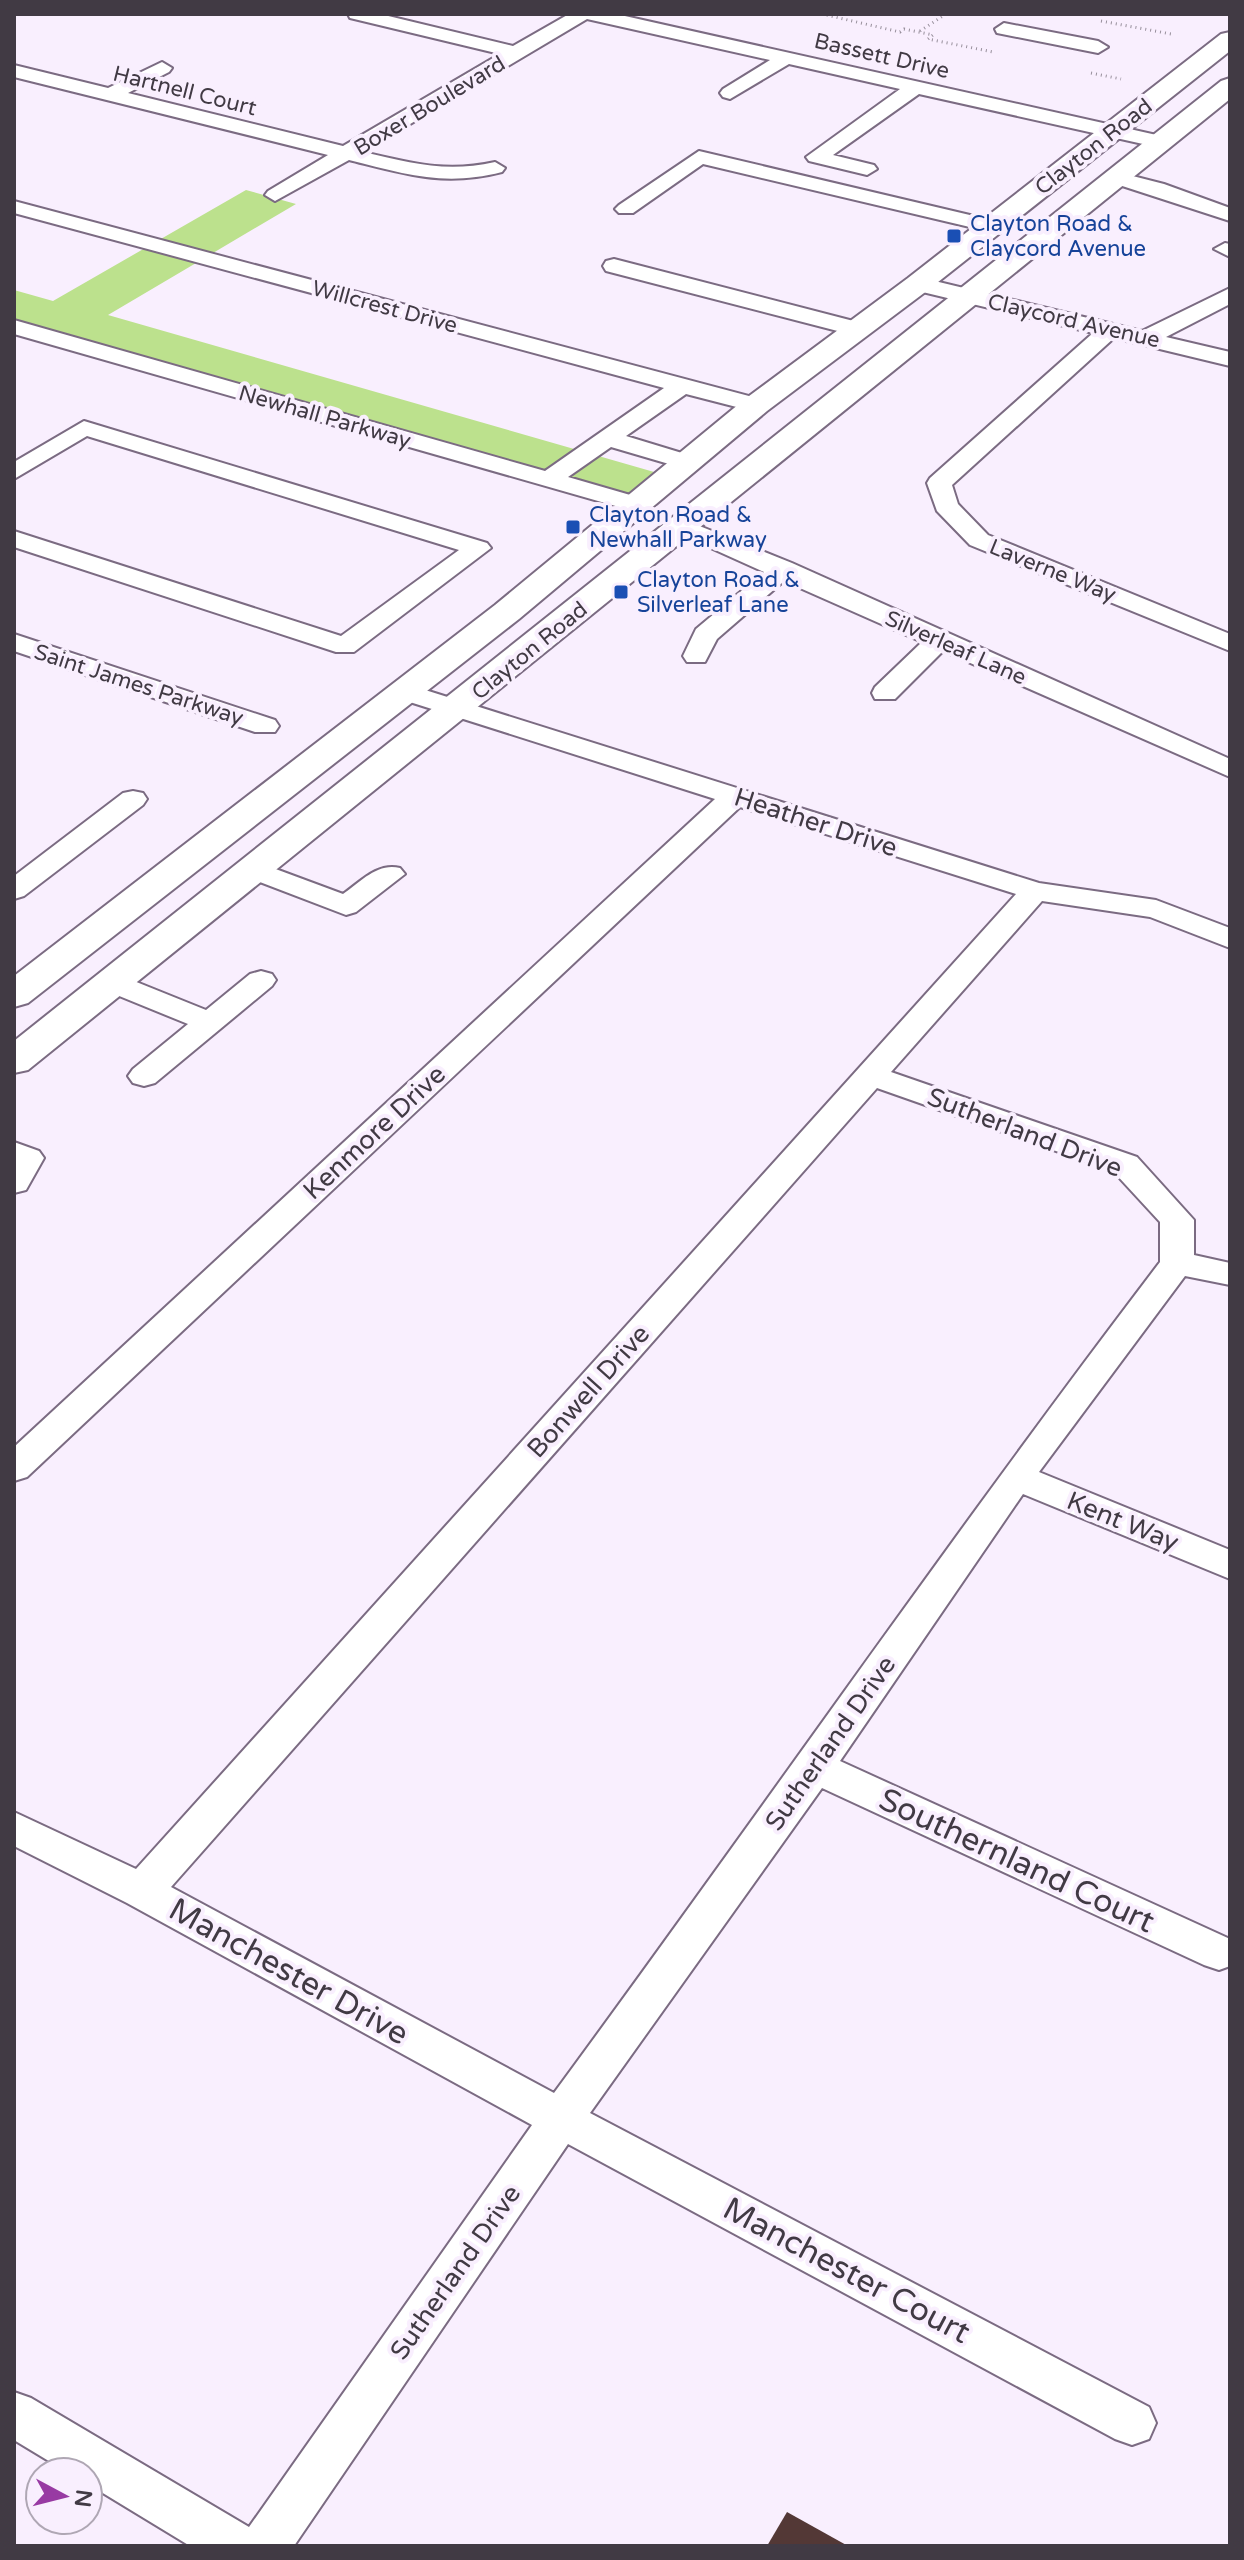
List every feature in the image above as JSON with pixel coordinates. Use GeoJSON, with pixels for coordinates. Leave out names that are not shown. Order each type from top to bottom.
{"type":"FeatureCollection","features":[{"type":"Feature","properties":{"kind":"main road","name":"Clayton Road"},"geometry":{"type":"LineString","coordinates":[[14,995],[507,612],[756,405],[918,284],[1230,39]]}},
{"type":"Feature","properties":{"kind":"main road","name":"Clayton Road"},"geometry":{"type":"LineString","coordinates":[[14,1061],[613,582],[738,477],[972,296],[1230,86]]}},
{"type":"Feature","properties":{"kind":"main road"},"geometry":{"type":"LineString","coordinates":[[635,504],[665,501],[680,493],[709,490],[738,477]]}},
{"type":"Feature","properties":{"kind":"main road"},"geometry":{"type":"LineString","coordinates":[[613,582],[619,567],[613,547],[645,517],[635,504]]}},
{"type":"Feature","properties":{"kind":"street"},"geometry":{"type":"LineString","coordinates":[[357,14],[517,53]]}},
{"type":"Feature","properties":{"kind":"street","name":"Boxer Boulevard"},"geometry":{"type":"LineString","coordinates":[[275,195],[582,14]]}},
{"type":"Feature","properties":{"kind":"street","name":"Bassett Drive"},"geometry":{"type":"LineString","coordinates":[[591,14],[1161,142]]}},
{"type":"Feature","properties":{"kind":"street"},"geometry":{"type":"LineString","coordinates":[[1047,37],[1077,16]]}},
{"type":"Feature","properties":{"kind":"street"},"geometry":{"type":"LineString","coordinates":[[1004,29],[1098,47]]}},
{"type":"Feature","properties":{"kind":"street"},"geometry":{"type":"LineString","coordinates":[[730,93],[786,58]]}},
{"type":"Feature","properties":{"kind":"street"},"geometry":{"type":"LineString","coordinates":[[108,96],[162,68]]}},
{"type":"Feature","properties":{"kind":"street","name":"Hartnell Court"},"geometry":{"type":"LineString","coordinates":[[14,71],[425,173],[464,175],[495,168]]}},
{"type":"Feature","properties":{"kind":"street"},"geometry":{"type":"LineString","coordinates":[[867,169],[816,157],[916,87]]}},
{"type":"Feature","properties":{"kind":"street"},"geometry":{"type":"LineString","coordinates":[[626,209],[699,157],[991,226]]}},
{"type":"Feature","properties":{"kind":"street"},"geometry":{"type":"LineString","coordinates":[[1117,178],[1157,188],[1230,215]]}},
{"type":"Feature","properties":{"kind":"street","name":"Willcrest Drive"},"geometry":{"type":"LineString","coordinates":[[14,207],[756,405]]}},
{"type":"Feature","properties":{"kind":"street"},"geometry":{"type":"LineString","coordinates":[[614,266],[857,329]]}},
{"type":"Feature","properties":{"kind":"street","name":"Claycord Avenue"},"geometry":{"type":"LineString","coordinates":[[918,284],[1112,328],[1230,359]]}},
{"type":"Feature","properties":{"kind":"street"},"geometry":{"type":"LineString","coordinates":[[1148,337],[1230,295]]}},
{"type":"Feature","properties":{"kind":"street","name":"Laverne Way"},"geometry":{"type":"LineString","coordinates":[[1112,328],[939,483],[946,506],[979,540],[1230,643]]}},
{"type":"Feature","properties":{"kind":"street","name":"Newhall Parkway"},"geometry":{"type":"LineString","coordinates":[[20,335],[635,504]]}},
{"type":"Feature","properties":{"kind":"street"},"geometry":{"type":"LineString","coordinates":[[549,479],[682,386]]}},
{"type":"Feature","properties":{"kind":"street"},"geometry":{"type":"LineString","coordinates":[[14,472],[84,428],[478,548],[345,646],[14,539]]}},
{"type":"Feature","properties":{"kind":"street"},"geometry":{"type":"LineString","coordinates":[[607,438],[686,462]]}},
{"type":"Feature","properties":{"kind":"street","name":"Silverleaf Lane"},"geometry":{"type":"LineString","coordinates":[[682,526],[783,568],[1230,769]]}},
{"type":"Feature","properties":{"kind":"street"},"geometry":{"type":"LineString","coordinates":[[696,656],[705,635],[783,568]]}},
{"type":"Feature","properties":{"kind":"street"},"geometry":{"type":"LineString","coordinates":[[885,693],[940,639]]}},
{"type":"Feature","properties":{"kind":"street","name":"Saint James Parkway"},"geometry":{"type":"LineString","coordinates":[[14,642],[265,726]]}},
{"type":"Feature","properties":{"kind":"street","name":"Heather Drive"},"geometry":{"type":"LineString","coordinates":[[403,691],[1035,891],[1156,909],[1230,939]]}},
{"type":"Feature","properties":{"kind":"street","name":"Kenmore Drive"},"geometry":{"type":"LineString","coordinates":[[14,1468],[735,796]]}},
{"type":"Feature","properties":{"kind":"street"},"geometry":{"type":"LineString","coordinates":[[20,877],[133,799]]}},
{"type":"Feature","properties":{"kind":"street"},"geometry":{"type":"LineString","coordinates":[[254,870],[346,906],[390,874]]}},
{"type":"Feature","properties":{"kind":"street","name":"Bonwell Drive"},"geometry":{"type":"LineString","coordinates":[[142,1891],[1035,891]]}},
{"type":"Feature","properties":{"kind":"street"},"geometry":{"type":"LineString","coordinates":[[144,1076],[261,980]]}},
{"type":"Feature","properties":{"kind":"street"},"geometry":{"type":"LineString","coordinates":[[113,983],[210,1022]]}},
{"type":"Feature","properties":{"kind":"street","name":"Sutherland Drive"},"geometry":{"type":"LineString","coordinates":[[265,2546],[562,2117],[815,1767],[1016,1477],[1177,1263],[1177,1220],[1125,1164],[870,1075]]}},
{"type":"Feature","properties":{"kind":"street"},"geometry":{"type":"LineString","coordinates":[[14,1152],[28,1158],[14,1183]]}},
{"type":"Feature","properties":{"kind":"street"},"geometry":{"type":"LineString","coordinates":[[1177,1263],[1230,1274]]}},
{"type":"Feature","properties":{"kind":"street","name":"Kent Way"},"geometry":{"type":"LineString","coordinates":[[1016,1477],[1230,1565]]}},
{"type":"Feature","properties":{"kind":"street","name":"Southernland Court"},"geometry":{"type":"LineString","coordinates":[[815,1767],[1219,1953]]}},
{"type":"Feature","properties":{"kind":"street","name":"Manchester Drive"},"geometry":{"type":"LineString","coordinates":[[14,1828],[142,1891],[562,2117]]}},
{"type":"Feature","properties":{"kind":"street","name":"Manchester Court"},"geometry":{"type":"LineString","coordinates":[[562,2117],[1132,2423]]}},
{"type":"Feature","properties":{"kind":"street"},"geometry":{"type":"LineString","coordinates":[[14,2414],[235,2546]]}},
{"type":"Feature","properties":{"kind":"path"},"geometry":{"type":"LineString","coordinates":[[822,14],[900,32],[933,35],[928,39],[994,52]]}},
{"type":"Feature","properties":{"kind":"path"},"geometry":{"type":"LineString","coordinates":[[918,32],[946,14]]}},
{"type":"Feature","properties":{"kind":"path"},"geometry":{"type":"LineString","coordinates":[[1077,16],[1171,34]]}},
{"type":"Feature","properties":{"kind":"path"},"geometry":{"type":"LineString","coordinates":[[1091,73],[1121,79]]}},
{"type":"Feature","properties":{"kind":"green space"},"geometry":{"type":"Polygon","coordinates":[[[246,190],[296,204],[108,315],[668,476],[635,504],[14,327],[14,290],[53,301],[246,190]]]}},
{"type":"Feature","properties":{"kind":"building"},"geometry":{"type":"Polygon","coordinates":[[[787,2512],[848,2546],[767,2546],[787,2512]]]}},
{"type":"Feature","properties":{"kind":"place","name":"Clayton Road & Claycord Avenue"},"geometry":{"type":"Point","coordinates":[954,236]}},
{"type":"Feature","properties":{"kind":"place","name":"Clayton Road & Newhall Parkway"},"geometry":{"type":"Point","coordinates":[573,527]}},
{"type":"Feature","properties":{"kind":"place","name":"Clayton Road & Silverleaf Lane"},"geometry":{"type":"Point","coordinates":[621,592]}}]}
